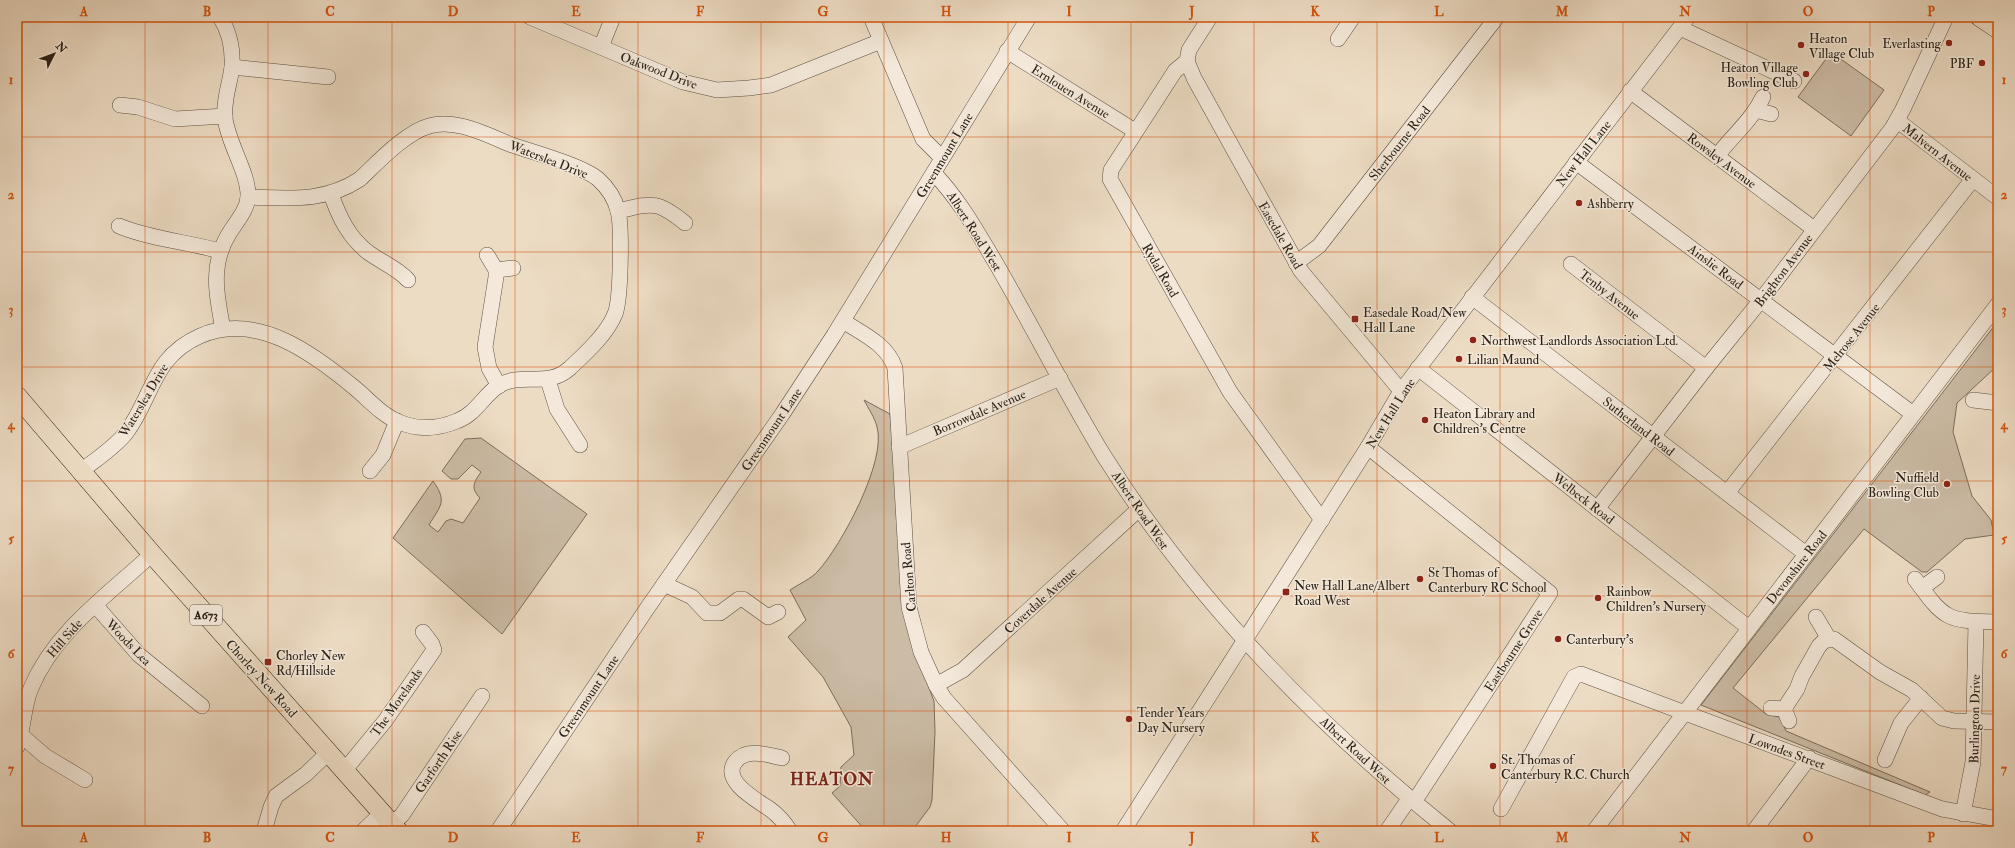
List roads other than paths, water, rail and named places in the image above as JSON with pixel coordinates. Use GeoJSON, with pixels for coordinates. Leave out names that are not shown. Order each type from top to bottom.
{"type":"FeatureCollection","features":[{"type":"Feature","properties":{"kind":"main road"},"geometry":{"type":"LineString","coordinates":[[1980,17],[1998,29]]}},
{"type":"Feature","properties":{"kind":"main road","name":"Chorley New Road"},"geometry":{"type":"LineString","coordinates":[[17,396],[80,472],[391,823]]}},
{"type":"Feature","properties":{"kind":"street"},"geometry":{"type":"LineString","coordinates":[[220,17],[228,33],[232,67],[226,90],[225,116],[229,139],[244,175],[248,197],[240,217],[220,251],[216,284],[223,329]]}},
{"type":"Feature","properties":{"kind":"street","name":"Oakwood Drive"},"geometry":{"type":"LineString","coordinates":[[530,17],[695,86],[717,90],[771,85],[881,41]]}},
{"type":"Feature","properties":{"kind":"street"},"geometry":{"type":"LineString","coordinates":[[601,47],[613,17]]}},
{"type":"Feature","properties":{"kind":"street"},"geometry":{"type":"LineString","coordinates":[[872,17],[923,139],[942,158]]}},
{"type":"Feature","properties":{"kind":"street","name":"Greenmount Lane"},"geometry":{"type":"LineString","coordinates":[[505,829],[664,584],[783,413],[843,321],[1029,17]]}},
{"type":"Feature","properties":{"kind":"street","name":"Rydal Road"},"geometry":{"type":"LineString","coordinates":[[1210,17],[1189,50],[1187,61],[1175,71],[1111,170],[1110,175],[1112,183],[1230,392],[1322,520]]}},
{"type":"Feature","properties":{"kind":"street"},"geometry":{"type":"LineString","coordinates":[[1338,39],[1354,17]]}},
{"type":"Feature","properties":{"kind":"street","name":"Sherbourne Road"},"geometry":{"type":"LineString","coordinates":[[1296,263],[1319,246],[1497,17]]}},
{"type":"Feature","properties":{"kind":"street","name":"Brighton Avenue"},"geometry":{"type":"LineString","coordinates":[[1597,508],[1761,300],[1898,121],[1946,17]]}},
{"type":"Feature","properties":{"kind":"street"},"geometry":{"type":"LineString","coordinates":[[1684,23],[1794,81]]}},
{"type":"Feature","properties":{"kind":"street","name":"New Hall Lane"},"geometry":{"type":"LineString","coordinates":[[1123,831],[1322,520],[1402,391],[1472,297],[1684,23]]}},
{"type":"Feature","properties":{"kind":"street","name":"Ernlouen Avenue"},"geometry":{"type":"LineString","coordinates":[[1007,51],[1135,132]]}},
{"type":"Feature","properties":{"kind":"street","name":"Easedale Road"},"geometry":{"type":"LineString","coordinates":[[1187,61],[1194,78],[1296,263],[1402,391]]}},
{"type":"Feature","properties":{"kind":"street"},"geometry":{"type":"LineString","coordinates":[[232,67],[300,68],[328,77]]}},
{"type":"Feature","properties":{"kind":"street","name":"Rowsley Avenue"},"geometry":{"type":"LineString","coordinates":[[1630,91],[1814,229]]}},
{"type":"Feature","properties":{"kind":"street"},"geometry":{"type":"LineString","coordinates":[[1717,156],[1760,104],[1771,114]]}},
{"type":"Feature","properties":{"kind":"street"},"geometry":{"type":"LineString","coordinates":[[120,105],[137,113],[175,119],[225,116]]}},
{"type":"Feature","properties":{"kind":"street","name":"Malvern Avenue"},"geometry":{"type":"LineString","coordinates":[[1898,121],[1998,198]]}},
{"type":"Feature","properties":{"kind":"street","name":"Waterslea Drive"},"geometry":{"type":"LineString","coordinates":[[80,472],[123,437],[134,420],[158,372],[175,352],[196,338],[223,329],[238,328],[253,330],[295,345],[324,363],[396,421],[426,428],[459,421],[476,410],[499,386],[522,379],[548,380],[565,372],[593,344],[625,304],[618,211],[606,188],[588,172],[455,125],[417,123],[360,179],[331,194],[302,198],[248,197]]}},
{"type":"Feature","properties":{"kind":"street","name":"Ainslie Road"},"geometry":{"type":"LineString","coordinates":[[1576,162],[1913,414]]}},
{"type":"Feature","properties":{"kind":"street","name":"Albert Road West"},"geometry":{"type":"LineString","coordinates":[[934,173],[958,200],[1103,454],[1139,510],[1191,580],[1244,641],[1333,729],[1411,800],[1450,831]]}},
{"type":"Feature","properties":{"kind":"street","name":"Melrose Avenue"},"geometry":{"type":"LineString","coordinates":[[1727,493],[1836,356],[1973,179]]}},
{"type":"Feature","properties":{"kind":"street"},"geometry":{"type":"LineString","coordinates":[[331,194],[343,224],[359,245],[369,253],[400,264],[408,280]]}},
{"type":"Feature","properties":{"kind":"street"},"geometry":{"type":"LineString","coordinates":[[618,211],[652,204],[675,207],[685,223]]}},
{"type":"Feature","properties":{"kind":"street"},"geometry":{"type":"LineString","coordinates":[[119,226],[135,238],[188,243],[220,251]]}},
{"type":"Feature","properties":{"kind":"street"},"geometry":{"type":"LineString","coordinates":[[487,255],[496,270],[485,347],[489,368],[499,386]]}},
{"type":"Feature","properties":{"kind":"street","name":"Tenby Avenue"},"geometry":{"type":"LineString","coordinates":[[1571,264],[1706,368]]}},
{"type":"Feature","properties":{"kind":"street"},"geometry":{"type":"LineString","coordinates":[[496,270],[512,268]]}},
{"type":"Feature","properties":{"kind":"street","name":"Sutherland Road"},"geometry":{"type":"LineString","coordinates":[[1472,297],[1806,554]]}},
{"type":"Feature","properties":{"kind":"street","name":"Devonshire Road"},"geometry":{"type":"LineString","coordinates":[[1594,831],[1998,304]]}},
{"type":"Feature","properties":{"kind":"street","name":"Carlton Road"},"geometry":{"type":"LineString","coordinates":[[843,321],[882,346],[893,362],[909,607],[921,652],[936,685],[952,709],[1063,831]]}},
{"type":"Feature","properties":{"kind":"street","name":"Welbeck Road"},"geometry":{"type":"LineString","coordinates":[[1418,368],[1749,628]]}},
{"type":"Feature","properties":{"kind":"street","name":"Borrowdale Avenue"},"geometry":{"type":"LineString","coordinates":[[899,446],[1060,378]]}},
{"type":"Feature","properties":{"kind":"street"},"geometry":{"type":"LineString","coordinates":[[548,380],[557,409],[577,427],[580,445]]}},
{"type":"Feature","properties":{"kind":"street"},"geometry":{"type":"LineString","coordinates":[[1973,400],[1992,406]]}},
{"type":"Feature","properties":{"kind":"street"},"geometry":{"type":"LineString","coordinates":[[370,471],[387,458],[396,421]]}},
{"type":"Feature","properties":{"kind":"street","name":"Eastbourne Grove"},"geometry":{"type":"LineString","coordinates":[[1368,447],[1550,593],[1411,800]]}},
{"type":"Feature","properties":{"kind":"street","name":"Coverdale Avenue"},"geometry":{"type":"LineString","coordinates":[[936,685],[963,670],[1139,510]]}},
{"type":"Feature","properties":{"kind":"street","name":"Hill Side"},"geometry":{"type":"LineString","coordinates":[[19,741],[26,702],[30,689],[46,659],[71,627],[152,554]]}},
{"type":"Feature","properties":{"kind":"street"},"geometry":{"type":"LineString","coordinates":[[1937,577],[1919,584],[1933,604],[1947,616],[1960,620],[1976,622],[1998,622]]}},
{"type":"Feature","properties":{"kind":"street"},"geometry":{"type":"LineString","coordinates":[[664,584],[692,597],[707,614],[720,613],[739,599],[743,599],[768,617],[778,612]]}},
{"type":"Feature","properties":{"kind":"street","name":"Woods Lea"},"geometry":{"type":"LineString","coordinates":[[96,606],[139,656],[200,708]]}},
{"type":"Feature","properties":{"kind":"street"},"geometry":{"type":"LineString","coordinates":[[1816,617],[1828,639]]}},
{"type":"Feature","properties":{"kind":"street","name":"Burlington Drive"},"geometry":{"type":"LineString","coordinates":[[1964,814],[1973,774],[1976,622]]}},
{"type":"Feature","properties":{"kind":"street","name":"The Morelands"},"geometry":{"type":"LineString","coordinates":[[344,771],[384,721],[434,650],[432,644],[423,632]]}},
{"type":"Feature","properties":{"kind":"street"},"geometry":{"type":"LineString","coordinates":[[1781,713],[1797,689],[1802,676],[1819,646],[1828,639],[1837,640],[1880,672],[1912,690],[1942,718],[1954,721],[1998,722]]}},
{"type":"Feature","properties":{"kind":"street","name":"Lowndes Street"},"geometry":{"type":"LineString","coordinates":[[1501,809],[1574,677],[1581,674],[1942,809],[1998,819]]}},
{"type":"Feature","properties":{"kind":"street","name":"Garforth Rise"},"geometry":{"type":"LineString","coordinates":[[363,831],[391,823],[405,810],[482,696]]}},
{"type":"Feature","properties":{"kind":"street"},"geometry":{"type":"LineString","coordinates":[[1885,759],[1901,723],[1921,698]]}},
{"type":"Feature","properties":{"kind":"street"},"geometry":{"type":"LineString","coordinates":[[19,741],[86,780]]}},
{"type":"Feature","properties":{"kind":"street"},"geometry":{"type":"LineString","coordinates":[[782,758],[768,749],[741,756],[734,765],[733,777],[740,788],[773,812],[790,831]]}},
{"type":"Feature","properties":{"kind":"street"},"geometry":{"type":"LineString","coordinates":[[267,830],[270,807],[276,796],[306,774],[328,753]]}},
{"type":"Feature","properties":{"kind":"street"},"geometry":{"type":"LineString","coordinates":[[1754,831],[1809,758]]}},
{"type":"Feature","properties":{"kind":"street"},"geometry":{"type":"LineString","coordinates":[[1388,831],[1411,800]]}},
{"type":"Feature","properties":{"kind":"place","name":"Everlasting"},"geometry":{"type":"Point","coordinates":[1949,43]}},
{"type":"Feature","properties":{"kind":"place","name":"Heaton Village Club"},"geometry":{"type":"Point","coordinates":[1801,45]}},
{"type":"Feature","properties":{"kind":"place","name":"PBF"},"geometry":{"type":"Point","coordinates":[1982,63]}},
{"type":"Feature","properties":{"kind":"place","name":"Heaton Village Bowling Club"},"geometry":{"type":"Point","coordinates":[1806,74]}},
{"type":"Feature","properties":{"kind":"place","name":"Ashberry"},"geometry":{"type":"Point","coordinates":[1579,203]}},
{"type":"Feature","properties":{"kind":"place","name":"Easedale Road/New Hall Lane"},"geometry":{"type":"Point","coordinates":[1355,319]}},
{"type":"Feature","properties":{"kind":"place","name":"Northwest Landlords Association Ltd."},"geometry":{"type":"Point","coordinates":[1473,340]}},
{"type":"Feature","properties":{"kind":"place","name":"Lilian Maund"},"geometry":{"type":"Point","coordinates":[1459,359]}},
{"type":"Feature","properties":{"kind":"place","name":"Heaton Library and Children's Centre"},"geometry":{"type":"Point","coordinates":[1425,420]}},
{"type":"Feature","properties":{"kind":"place","name":"Nuffield Bowling Club"},"geometry":{"type":"Point","coordinates":[1947,484]}},
{"type":"Feature","properties":{"kind":"place","name":"St Thomas of Canterbury RC School"},"geometry":{"type":"Point","coordinates":[1420,579]}},
{"type":"Feature","properties":{"kind":"place","name":"New Hall Lane/Albert Road West"},"geometry":{"type":"Point","coordinates":[1286,592]}},
{"type":"Feature","properties":{"kind":"place","name":"Rainbow Children's Nursery"},"geometry":{"type":"Point","coordinates":[1598,598]}},
{"type":"Feature","properties":{"kind":"place","name":"Canterbury's"},"geometry":{"type":"Point","coordinates":[1558,639]}},
{"type":"Feature","properties":{"kind":"place","name":"Chorley New Rd/Hillside"},"geometry":{"type":"Point","coordinates":[268,662]}},
{"type":"Feature","properties":{"kind":"place","name":"Tender Years Day Nursery"},"geometry":{"type":"Point","coordinates":[1129,719]}},
{"type":"Feature","properties":{"kind":"place","name":"St. Thomas of Canterbury R.C. Church"},"geometry":{"type":"Point","coordinates":[1493,766]}},
{"type":"Feature","properties":{"kind":"district","name":"HEATON"},"geometry":{"type":"Point","coordinates":[832,779]}}]}
